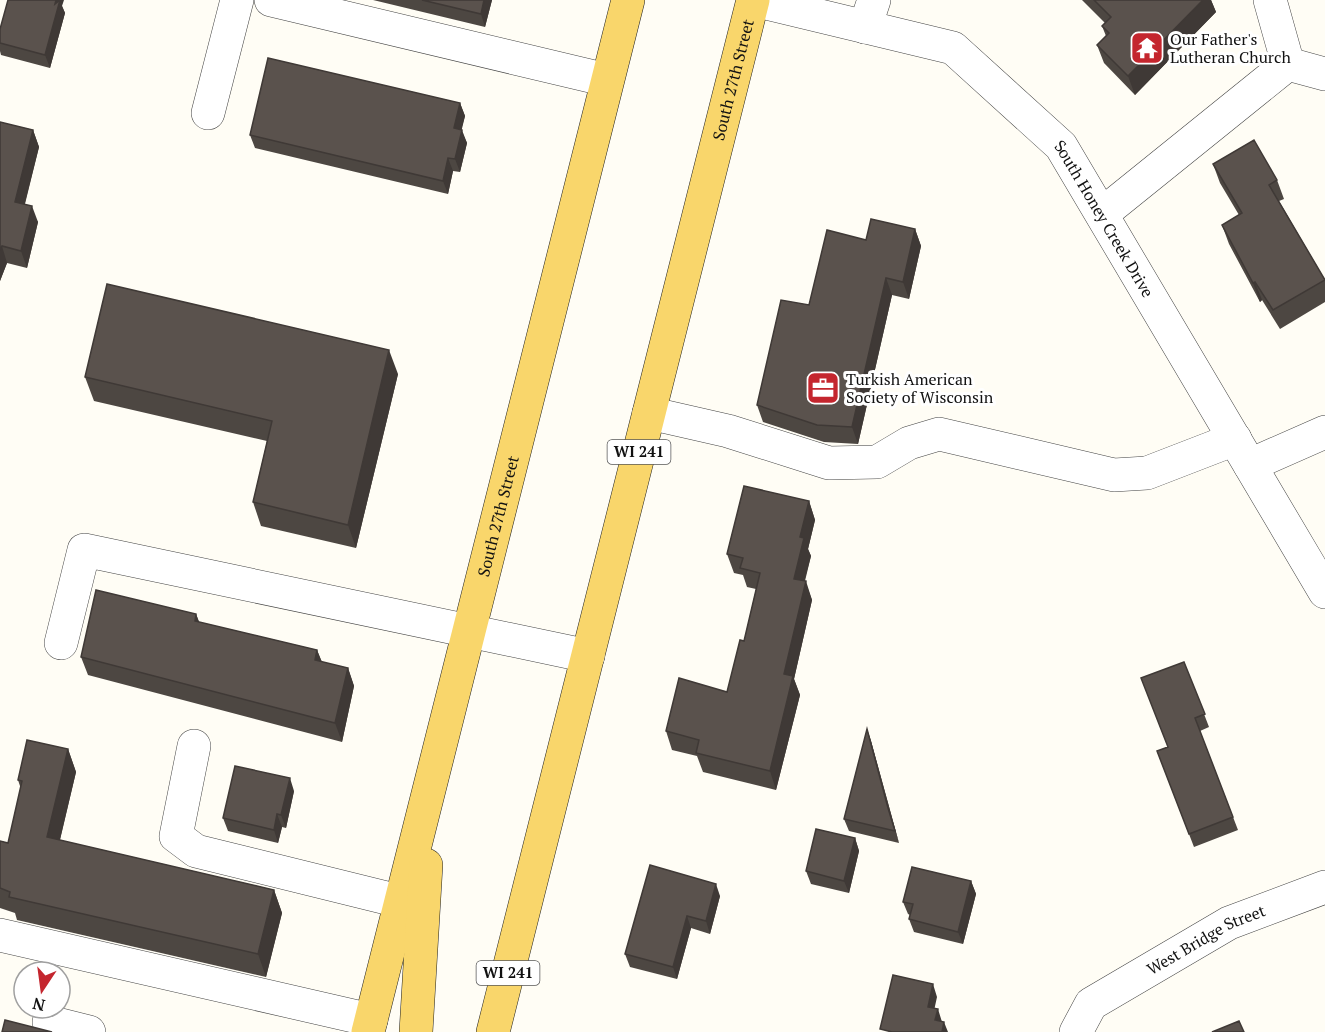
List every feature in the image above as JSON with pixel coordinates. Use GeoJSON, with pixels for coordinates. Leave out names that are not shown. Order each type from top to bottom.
{"type":"FeatureCollection","features":[{"type":"Feature","properties":{"kind":"main road","name":"South 27th Street"},"geometry":{"type":"LineString","coordinates":[[412,904],[431,782],[628,0]]}},
{"type":"Feature","properties":{"kind":"main road","name":"South 27th Street"},"geometry":{"type":"LineString","coordinates":[[493,1032],[753,0]]}},
{"type":"Feature","properties":{"kind":"main road"},"geometry":{"type":"LineString","coordinates":[[369,1026],[412,904]]}},
{"type":"Feature","properties":{"kind":"main road"},"geometry":{"type":"LineString","coordinates":[[412,904],[416,1032]]}},
{"type":"Feature","properties":{"kind":"street"},"geometry":{"type":"LineString","coordinates":[[208,113],[237,0]]}},
{"type":"Feature","properties":{"kind":"street"},"geometry":{"type":"LineString","coordinates":[[271,0],[608,80]]}},
{"type":"Feature","properties":{"kind":"street","name":"South Honey Creek Drive"},"geometry":{"type":"LineString","coordinates":[[753,0],[869,13],[953,48],[1061,146],[1325,592]]}},
{"type":"Feature","properties":{"kind":"street"},"geometry":{"type":"LineString","coordinates":[[1270,0],[1288,64]]}},
{"type":"Feature","properties":{"kind":"street"},"geometry":{"type":"LineString","coordinates":[[1288,64],[1325,74]]}},
{"type":"Feature","properties":{"kind":"street"},"geometry":{"type":"LineString","coordinates":[[1102,214],[1288,64]]}},
{"type":"Feature","properties":{"kind":"street"},"geometry":{"type":"LineString","coordinates":[[649,413],[728,431],[829,463],[877,462],[909,443],[939,435],[1114,475],[1147,473],[1325,432]]}},
{"type":"Feature","properties":{"kind":"street"},"geometry":{"type":"LineString","coordinates":[[61,642],[84,550],[588,656]]}},
{"type":"Feature","properties":{"kind":"street"},"geometry":{"type":"LineString","coordinates":[[194,746],[176,836],[196,851],[412,904]]}},
{"type":"Feature","properties":{"kind":"street","name":"West Bridge Street"},"geometry":{"type":"LineString","coordinates":[[1083,1018],[1229,923],[1325,887]]}},
{"type":"Feature","properties":{"kind":"street"},"geometry":{"type":"LineString","coordinates":[[0,935],[369,1026]]}},
{"type":"Feature","properties":{"kind":"street"},"geometry":{"type":"LineString","coordinates":[[49,1022],[89,1032]]}},
{"type":"Feature","properties":{"kind":"building"},"geometry":{"type":"Polygon","coordinates":[[[8,0],[56,0],[55,4],[60,0],[45,55],[0,43],[0,29],[8,0]]]}},
{"type":"Feature","properties":{"kind":"building"},"geometry":{"type":"Polygon","coordinates":[[[422,0],[484,0],[481,14],[422,0]]]}},
{"type":"Feature","properties":{"kind":"building","name":"Our Father's Lutheran Church"},"geometry":{"type":"Polygon","coordinates":[[[1094,0],[1203,0],[1128,76],[1097,45],[1109,33],[1102,26],[1111,17],[1094,0]]]}},
{"type":"Feature","properties":{"kind":"building"},"geometry":{"type":"Polygon","coordinates":[[[268,58],[460,103],[454,128],[462,130],[455,159],[448,158],[443,181],[250,135],[268,58]]]}},
{"type":"Feature","properties":{"kind":"building"},"geometry":{"type":"Polygon","coordinates":[[[0,122],[33,130],[15,202],[32,206],[21,251],[2,246],[0,250],[0,122]]]}},
{"type":"Feature","properties":{"kind":"building"},"geometry":{"type":"Polygon","coordinates":[[[1254,140],[1277,180],[1269,185],[1325,280],[1273,310],[1255,282],[1253,283],[1222,225],[1242,213],[1213,164],[1254,140]]]}},
{"type":"Feature","properties":{"kind":"building"},"geometry":{"type":"Polygon","coordinates":[[[871,219],[915,229],[903,282],[886,278],[852,427],[817,425],[757,405],[781,300],[809,305],[827,230],[866,240],[871,219]]]}},
{"type":"Feature","properties":{"kind":"building"},"geometry":{"type":"Polygon","coordinates":[[[107,284],[389,350],[348,525],[253,502],[272,421],[85,377],[107,284]]]}},
{"type":"Feature","properties":{"kind":"building"},"geometry":{"type":"Polygon","coordinates":[[[744,486],[809,501],[800,537],[804,538],[794,579],[806,581],[784,674],[793,676],[770,771],[696,753],[699,740],[666,731],[679,678],[727,692],[740,640],[744,641],[760,573],[740,568],[743,558],[727,554],[744,486]]]}},
{"type":"Feature","properties":{"kind":"building"},"geometry":{"type":"Polygon","coordinates":[[[96,590],[196,614],[195,621],[317,650],[315,660],[348,668],[335,723],[81,657],[96,590]]]}},
{"type":"Feature","properties":{"kind":"building"},"geometry":{"type":"Polygon","coordinates":[[[1184,662],[1205,714],[1195,718],[1233,817],[1189,834],[1157,751],[1168,747],[1141,678],[1184,662]]]}},
{"type":"Feature","properties":{"kind":"building"},"geometry":{"type":"Polygon","coordinates":[[[867,729],[888,808],[895,831],[844,819],[867,729]]]}},
{"type":"Feature","properties":{"kind":"building"},"geometry":{"type":"Polygon","coordinates":[[[27,740],[68,749],[47,837],[274,890],[258,954],[9,897],[10,892],[0,888],[0,841],[8,843],[22,781],[18,780],[27,740]]]}},
{"type":"Feature","properties":{"kind":"building"},"geometry":{"type":"Polygon","coordinates":[[[235,766],[290,778],[281,815],[277,814],[274,830],[223,818],[235,766]]]}},
{"type":"Feature","properties":{"kind":"building"},"geometry":{"type":"Polygon","coordinates":[[[816,829],[855,838],[844,881],[806,871],[816,829]]]}},
{"type":"Feature","properties":{"kind":"building"},"geometry":{"type":"Polygon","coordinates":[[[650,865],[716,884],[706,921],[687,916],[673,967],[625,954],[650,865]]]}},
{"type":"Feature","properties":{"kind":"building"},"geometry":{"type":"Polygon","coordinates":[[[912,867],[971,881],[958,932],[909,919],[913,904],[903,902],[912,867]]]}},
{"type":"Feature","properties":{"kind":"building"},"geometry":{"type":"Polygon","coordinates":[[[893,975],[933,984],[928,1007],[938,1009],[935,1020],[944,1022],[942,1032],[892,1032],[880,1029],[893,975]]]}},
{"type":"Feature","properties":{"kind":"building"},"geometry":{"type":"Polygon","coordinates":[[[5,1020],[52,1032],[2,1032],[5,1020]]]}},
{"type":"Feature","properties":{"kind":"building"},"geometry":{"type":"Polygon","coordinates":[[[1239,1021],[1244,1032],[1212,1032],[1239,1021]]]}},
{"type":"Feature","properties":{"kind":"place","name":"Our Father's Lutheran Church"},"geometry":{"type":"Point","coordinates":[1147,48]}},
{"type":"Feature","properties":{"kind":"place","name":"Turkish American Society of Wisconsin"},"geometry":{"type":"Point","coordinates":[823,388]}}]}
